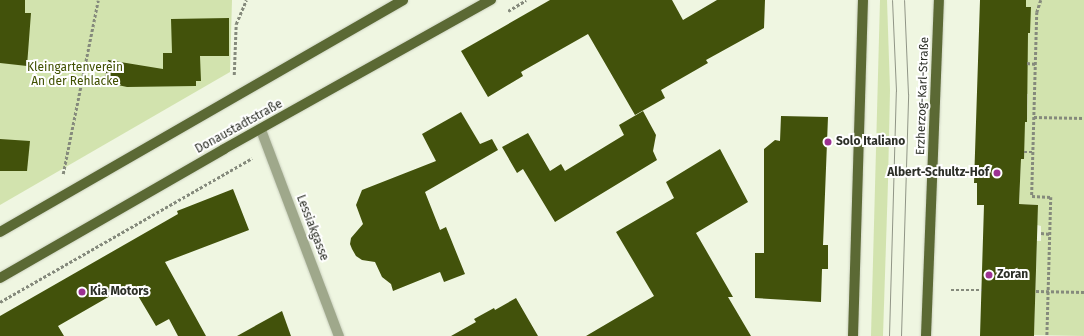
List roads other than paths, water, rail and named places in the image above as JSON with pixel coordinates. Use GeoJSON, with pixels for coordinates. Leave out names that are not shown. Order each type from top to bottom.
{"type":"FeatureCollection","features":[{"type":"Feature","properties":{"kind":"main road"},"geometry":{"type":"LineString","coordinates":[[0,232],[403,0]]}},
{"type":"Feature","properties":{"kind":"main road","name":"Donaustadtstraße"},"geometry":{"type":"LineString","coordinates":[[0,278],[224,149],[261,130],[491,0]]}},
{"type":"Feature","properties":{"kind":"main road"},"geometry":{"type":"LineString","coordinates":[[853,336],[863,0]]}},
{"type":"Feature","properties":{"kind":"main road","name":"Erzherzog-Karl-Straße"},"geometry":{"type":"LineString","coordinates":[[926,336],[939,0]]}},
{"type":"Feature","properties":{"kind":"street","name":"Lessiakgasse"},"geometry":{"type":"LineString","coordinates":[[261,130],[339,336]]}},
{"type":"Feature","properties":{"kind":"tram line"},"geometry":{"type":"LineString","coordinates":[[889,336],[896,91],[892,0]]}},
{"type":"Feature","properties":{"kind":"tram line"},"geometry":{"type":"LineString","coordinates":[[901,336],[908,94],[904,0]]}},
{"type":"Feature","properties":{"kind":"place","name":"Solo Italiano"},"geometry":{"type":"Point","coordinates":[828,142]}},
{"type":"Feature","properties":{"kind":"place","name":"Albert-Schultz-Hof"},"geometry":{"type":"Point","coordinates":[997,173]}},
{"type":"Feature","properties":{"kind":"place","name":"Zoran"},"geometry":{"type":"Point","coordinates":[989,275]}},
{"type":"Feature","properties":{"kind":"place","name":"Kia Motors"},"geometry":{"type":"Point","coordinates":[82,292]}},
{"type":"Feature","properties":{"kind":"park label","name":"Kleingartenverein An der Rehlacke"},"geometry":{"type":"Point","coordinates":[75,75]}}]}
